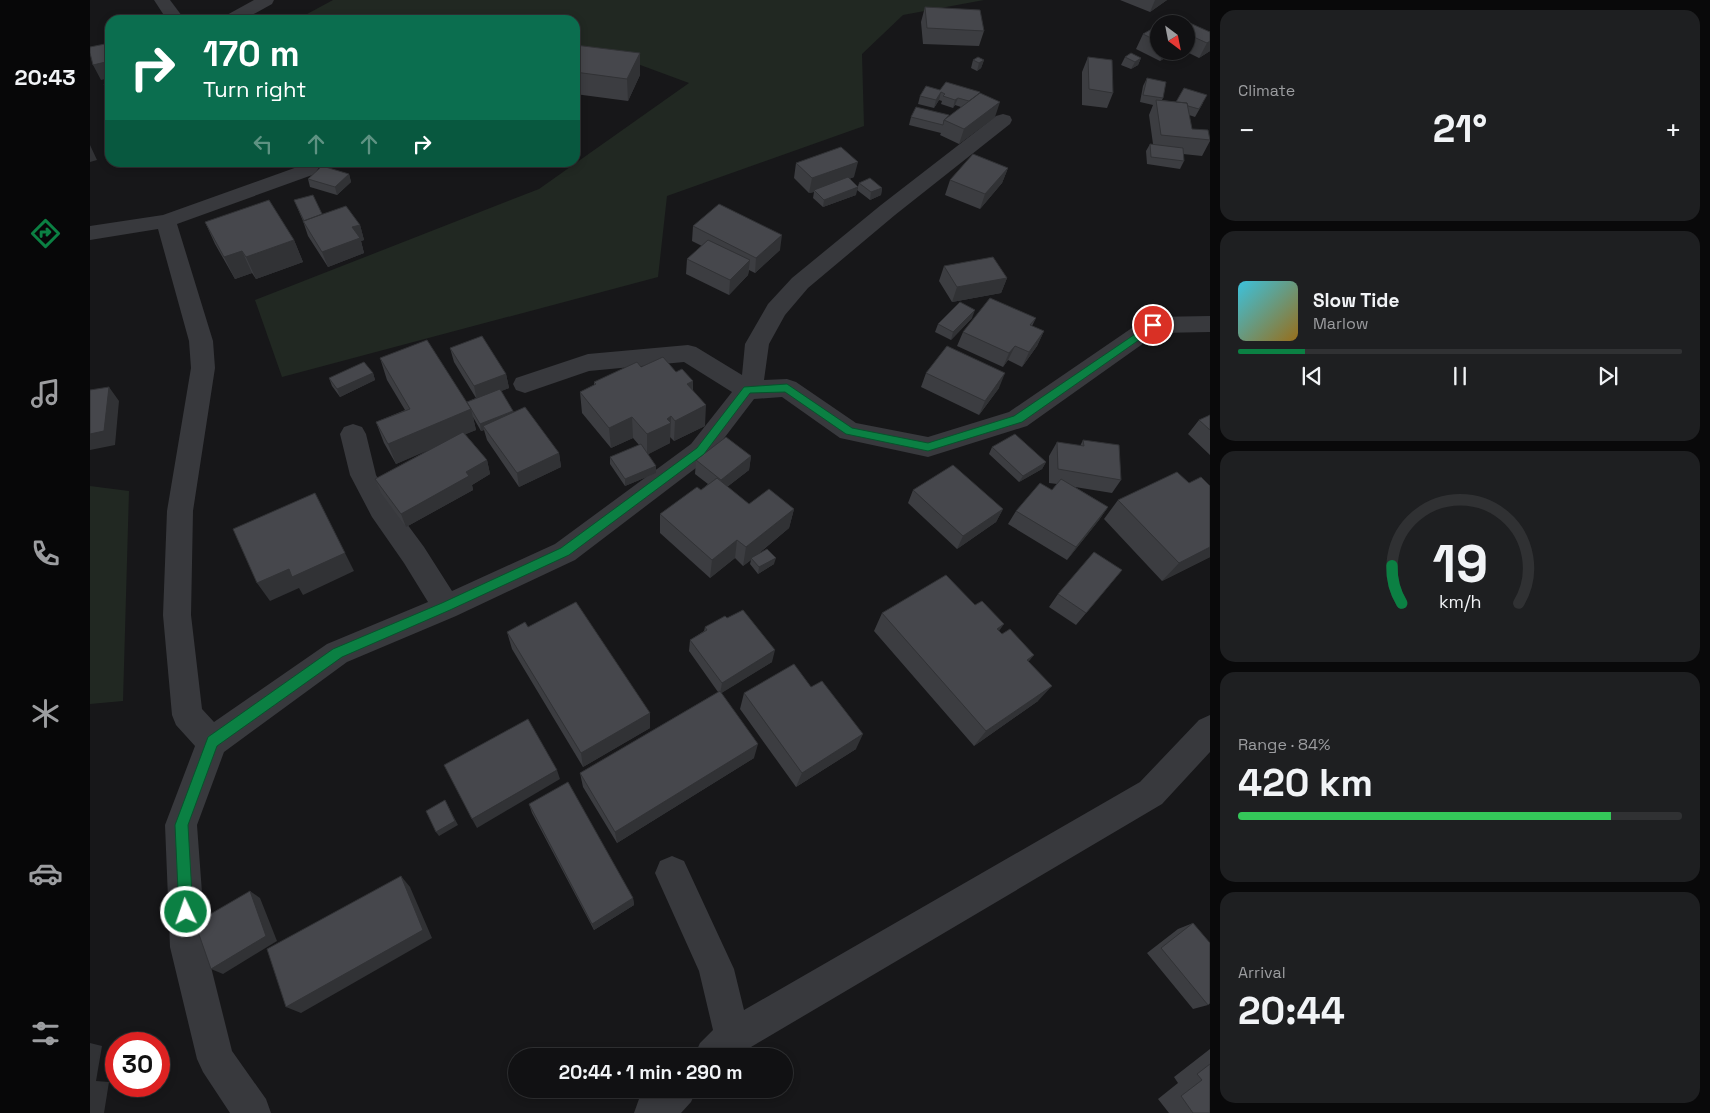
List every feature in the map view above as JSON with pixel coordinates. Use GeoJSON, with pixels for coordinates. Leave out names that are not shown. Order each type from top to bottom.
{"type":"FeatureCollection","features":[{"type":"Feature","properties":{"kind":"street"},"geometry":{"type":"LineString","coordinates":[[162,0],[172,15]]}},
{"type":"Feature","properties":{"kind":"street"},"geometry":{"type":"LineString","coordinates":[[240,15],[266,0]]}},
{"type":"Feature","properties":{"kind":"street"},"geometry":{"type":"LineString","coordinates":[[252,1113],[216,1059],[188,947],[181,825],[212,742],[337,653],[565,552],[700,451],[748,390],[754,376],[757,344],[776,310],[800,283],[888,210],[1003,120]]}},
{"type":"Feature","properties":{"kind":"street"},"geometry":{"type":"LineString","coordinates":[[90,233],[166,221],[308,170],[310,167]]}},
{"type":"Feature","properties":{"kind":"street"},"geometry":{"type":"LineString","coordinates":[[166,221],[201,341],[203,368],[180,511],[177,615],[187,715],[212,742]]}},
{"type":"Feature","properties":{"kind":"street"},"geometry":{"type":"LineString","coordinates":[[525,384],[588,363],[688,353],[748,390],[787,388],[849,431],[928,447],[1018,419],[1153,325],[1210,324]]}},
{"type":"Feature","properties":{"kind":"street"},"geometry":{"type":"LineString","coordinates":[[353,434],[364,475],[382,510],[414,555],[446,606]]}},
{"type":"Feature","properties":{"kind":"street"},"geometry":{"type":"LineString","coordinates":[[672,873],[716,969],[723,1047],[1151,793],[1210,730]]}},
{"type":"Feature","properties":{"kind":"street"},"geometry":{"type":"LineString","coordinates":[[653,1113],[669,1098]]}},
{"type":"Feature","properties":{"kind":"shaded area"},"geometry":{"type":"Polygon","coordinates":[[[333,0],[984,0],[903,15],[862,54],[864,126],[667,196],[658,277],[282,377],[255,300],[539,189],[570,167],[580,167],[580,160],[689,83],[597,49],[580,54],[580,15],[305,15],[333,0]]]}},
{"type":"Feature","properties":{"kind":"shaded area"},"geometry":{"type":"Polygon","coordinates":[[[90,486],[129,491],[123,701],[90,704],[90,486]]]}},
{"type":"Feature","properties":{"kind":"building"},"geometry":{"type":"Polygon","coordinates":[[[925,7],[980,10],[984,31],[927,28],[925,7]]]}},
{"type":"Feature","properties":{"kind":"building"},"geometry":{"type":"Polygon","coordinates":[[[1195,25],[1210,32],[1210,41],[1207,43],[1195,38],[1195,25]]]}},
{"type":"Feature","properties":{"kind":"building"},"geometry":{"type":"Polygon","coordinates":[[[1150,30],[1150,38],[1143,34],[1150,30]]]}},
{"type":"Feature","properties":{"kind":"building"},"geometry":{"type":"Polygon","coordinates":[[[105,44],[105,62],[93,65],[90,47],[105,44]]]}},
{"type":"Feature","properties":{"kind":"building"},"geometry":{"type":"Polygon","coordinates":[[[580,46],[640,53],[627,79],[580,73],[580,46]]]}},
{"type":"Feature","properties":{"kind":"building"},"geometry":{"type":"Polygon","coordinates":[[[1131,53],[1141,58],[1135,62],[1125,57],[1131,53]]]}},
{"type":"Feature","properties":{"kind":"building"},"geometry":{"type":"Polygon","coordinates":[[[978,57],[984,60],[979,63],[973,60],[978,57]]]}},
{"type":"Feature","properties":{"kind":"building"},"geometry":{"type":"Polygon","coordinates":[[[1088,57],[1112,60],[1113,93],[1089,89],[1088,57]]]}},
{"type":"Feature","properties":{"kind":"building"},"geometry":{"type":"Polygon","coordinates":[[[1147,78],[1166,82],[1163,98],[1143,95],[1147,78]]]}},
{"type":"Feature","properties":{"kind":"building"},"geometry":{"type":"Polygon","coordinates":[[[946,82],[980,92],[969,101],[958,98],[955,100],[943,96],[945,94],[941,92],[936,100],[920,96],[926,86],[940,90],[946,82]]]}},
{"type":"Feature","properties":{"kind":"building"},"geometry":{"type":"Polygon","coordinates":[[[1184,88],[1207,95],[1199,109],[1188,106],[1187,103],[1176,102],[1184,88]]]}},
{"type":"Feature","properties":{"kind":"building"},"geometry":{"type":"Polygon","coordinates":[[[980,93],[1000,102],[964,129],[944,120],[980,93]]]}},
{"type":"Feature","properties":{"kind":"building"},"geometry":{"type":"Polygon","coordinates":[[[1156,100],[1187,103],[1192,129],[1208,130],[1210,140],[1161,135],[1156,100]]]}},
{"type":"Feature","properties":{"kind":"building"},"geometry":{"type":"Polygon","coordinates":[[[916,107],[949,115],[944,120],[943,125],[911,117],[916,107]]]}},
{"type":"Feature","properties":{"kind":"building"},"geometry":{"type":"Polygon","coordinates":[[[1150,144],[1183,148],[1184,161],[1151,157],[1150,144]]]}},
{"type":"Feature","properties":{"kind":"building"},"geometry":{"type":"Polygon","coordinates":[[[841,147],[858,162],[812,178],[796,163],[841,147]]]}},
{"type":"Feature","properties":{"kind":"building"},"geometry":{"type":"Polygon","coordinates":[[[973,154],[1008,168],[985,194],[950,180],[973,154]]]}},
{"type":"Feature","properties":{"kind":"building"},"geometry":{"type":"Polygon","coordinates":[[[321,167],[349,174],[335,187],[308,179],[321,167]]]}},
{"type":"Feature","properties":{"kind":"building"},"geometry":{"type":"Polygon","coordinates":[[[848,177],[858,187],[824,200],[814,190],[848,177]]]}},
{"type":"Feature","properties":{"kind":"building"},"geometry":{"type":"Polygon","coordinates":[[[870,178],[882,188],[871,192],[859,183],[870,178]]]}},
{"type":"Feature","properties":{"kind":"building"},"geometry":{"type":"Polygon","coordinates":[[[313,195],[322,214],[304,221],[294,200],[313,195]]]}},
{"type":"Feature","properties":{"kind":"building"},"geometry":{"type":"Polygon","coordinates":[[[269,200],[294,240],[246,257],[242,251],[224,257],[205,222],[269,200]]]}},
{"type":"Feature","properties":{"kind":"building"},"geometry":{"type":"Polygon","coordinates":[[[719,204],[782,235],[756,258],[693,226],[719,204]]]}},
{"type":"Feature","properties":{"kind":"building"},"geometry":{"type":"Polygon","coordinates":[[[346,206],[360,225],[352,227],[360,238],[322,252],[303,221],[346,206]]]}},
{"type":"Feature","properties":{"kind":"building"},"geometry":{"type":"Polygon","coordinates":[[[708,240],[750,260],[730,280],[687,259],[708,240]]]}},
{"type":"Feature","properties":{"kind":"building"},"geometry":{"type":"Polygon","coordinates":[[[993,257],[1007,278],[957,287],[944,266],[993,257]]]}},
{"type":"Feature","properties":{"kind":"building"},"geometry":{"type":"Polygon","coordinates":[[[990,298],[1036,318],[1030,325],[1044,331],[1029,352],[1015,346],[1009,353],[963,332],[990,298]]]}},
{"type":"Feature","properties":{"kind":"building"},"geometry":{"type":"Polygon","coordinates":[[[960,302],[975,310],[953,332],[938,324],[960,302]]]}},
{"type":"Feature","properties":{"kind":"building"},"geometry":{"type":"Polygon","coordinates":[[[482,336],[506,374],[474,386],[450,348],[482,336]]]}},
{"type":"Feature","properties":{"kind":"building"},"geometry":{"type":"Polygon","coordinates":[[[427,340],[471,409],[388,444],[376,422],[410,409],[380,358],[427,340]]]}},
{"type":"Feature","properties":{"kind":"building"},"geometry":{"type":"Polygon","coordinates":[[[947,346],[1005,373],[985,401],[926,373],[947,346]]]}},
{"type":"Feature","properties":{"kind":"building"},"geometry":{"type":"Polygon","coordinates":[[[663,357],[676,372],[682,369],[693,381],[687,384],[706,405],[675,421],[671,416],[667,419],[671,423],[647,434],[632,417],[609,428],[580,392],[596,384],[594,382],[637,362],[641,367],[663,357]]]}},
{"type":"Feature","properties":{"kind":"building"},"geometry":{"type":"Polygon","coordinates":[[[364,362],[373,373],[337,389],[329,378],[364,362]]]}},
{"type":"Feature","properties":{"kind":"building"},"geometry":{"type":"Polygon","coordinates":[[[109,387],[104,431],[90,434],[90,390],[109,387]]]}},
{"type":"Feature","properties":{"kind":"building"},"geometry":{"type":"Polygon","coordinates":[[[500,389],[513,411],[480,424],[467,402],[500,389]]]}},
{"type":"Feature","properties":{"kind":"building"},"geometry":{"type":"Polygon","coordinates":[[[525,407],[559,453],[517,473],[483,426],[525,407]]]}},
{"type":"Feature","properties":{"kind":"building"},"geometry":{"type":"Polygon","coordinates":[[[1210,415],[1210,430],[1199,420],[1210,415]]]}},
{"type":"Feature","properties":{"kind":"building"},"geometry":{"type":"Polygon","coordinates":[[[463,432],[487,460],[466,472],[469,476],[401,514],[375,479],[463,432]]]}},
{"type":"Feature","properties":{"kind":"building"},"geometry":{"type":"Polygon","coordinates":[[[1015,434],[1046,462],[1023,476],[992,447],[1015,434]]]}},
{"type":"Feature","properties":{"kind":"building"},"geometry":{"type":"Polygon","coordinates":[[[726,437],[751,456],[721,480],[696,460],[726,437]]]}},
{"type":"Feature","properties":{"kind":"building"},"geometry":{"type":"Polygon","coordinates":[[[1083,440],[1119,445],[1121,480],[1058,469],[1057,442],[1084,446],[1083,440]]]}},
{"type":"Feature","properties":{"kind":"building"},"geometry":{"type":"Polygon","coordinates":[[[641,444],[656,466],[625,479],[610,457],[641,444]]]}},
{"type":"Feature","properties":{"kind":"building"},"geometry":{"type":"Polygon","coordinates":[[[953,465],[1003,509],[963,536],[913,490],[953,465]]]}},
{"type":"Feature","properties":{"kind":"building"},"geometry":{"type":"Polygon","coordinates":[[[1177,472],[1189,483],[1201,477],[1210,486],[1210,547],[1179,563],[1118,500],[1177,472]]]}},
{"type":"Feature","properties":{"kind":"building"},"geometry":{"type":"Polygon","coordinates":[[[717,478],[749,504],[769,489],[794,509],[746,547],[737,540],[712,560],[660,514],[697,487],[701,490],[717,478]]]}},
{"type":"Feature","properties":{"kind":"building"},"geometry":{"type":"Polygon","coordinates":[[[1061,479],[1108,507],[1076,547],[1016,511],[1040,483],[1052,490],[1061,479]]]}},
{"type":"Feature","properties":{"kind":"building"},"geometry":{"type":"Polygon","coordinates":[[[315,493],[345,553],[292,577],[289,569],[257,583],[233,529],[315,493]]]}},
{"type":"Feature","properties":{"kind":"building"},"geometry":{"type":"Polygon","coordinates":[[[767,549],[776,558],[759,567],[751,558],[767,549]]]}},
{"type":"Feature","properties":{"kind":"building"},"geometry":{"type":"Polygon","coordinates":[[[1094,552],[1122,570],[1086,613],[1058,594],[1094,552]]]}},
{"type":"Feature","properties":{"kind":"building"},"geometry":{"type":"Polygon","coordinates":[[[946,575],[975,605],[982,601],[1004,624],[997,629],[1002,634],[1010,629],[1034,655],[1027,660],[1052,686],[986,731],[882,613],[946,575]]]}},
{"type":"Feature","properties":{"kind":"building"},"geometry":{"type":"Polygon","coordinates":[[[576,602],[650,713],[581,753],[507,632],[525,622],[528,627],[576,602]]]}},
{"type":"Feature","properties":{"kind":"building"},"geometry":{"type":"Polygon","coordinates":[[[743,610],[775,650],[722,683],[690,640],[707,630],[705,627],[725,616],[727,618],[743,610]]]}},
{"type":"Feature","properties":{"kind":"building"},"geometry":{"type":"Polygon","coordinates":[[[794,664],[811,687],[822,681],[863,734],[802,773],[744,693],[794,664]]]}},
{"type":"Feature","properties":{"kind":"building"},"geometry":{"type":"Polygon","coordinates":[[[720,691],[758,744],[615,832],[580,773],[720,691]]]}},
{"type":"Feature","properties":{"kind":"building"},"geometry":{"type":"Polygon","coordinates":[[[528,719],[557,770],[472,819],[444,765],[528,719]]]}},
{"type":"Feature","properties":{"kind":"building"},"geometry":{"type":"Polygon","coordinates":[[[568,782],[633,898],[592,924],[529,804],[568,782]]]}},
{"type":"Feature","properties":{"kind":"building"},"geometry":{"type":"Polygon","coordinates":[[[445,800],[455,821],[436,832],[426,811],[445,800]]]}},
{"type":"Feature","properties":{"kind":"building"},"geometry":{"type":"Polygon","coordinates":[[[401,876],[423,930],[286,1007],[267,949],[401,876]]]}},
{"type":"Feature","properties":{"kind":"building"},"geometry":{"type":"Polygon","coordinates":[[[250,891],[266,936],[211,969],[195,923],[250,891]]]}},
{"type":"Feature","properties":{"kind":"building"},"geometry":{"type":"Polygon","coordinates":[[[1193,923],[1210,943],[1210,1003],[1208,1005],[1161,948],[1193,923]]]}},
{"type":"Feature","properties":{"kind":"building"},"geometry":{"type":"Polygon","coordinates":[[[1210,1064],[1210,1113],[1193,1113],[1181,1096],[1202,1080],[1197,1074],[1210,1064]]]}},
{"type":"Feature","properties":{"kind":"route"},"geometry":{"type":"LineString","coordinates":[[186,912],[181,825],[212,742],[337,653],[565,552],[700,451],[748,390],[787,388],[849,431],[928,447],[1018,419],[1153,325]]}}]}
